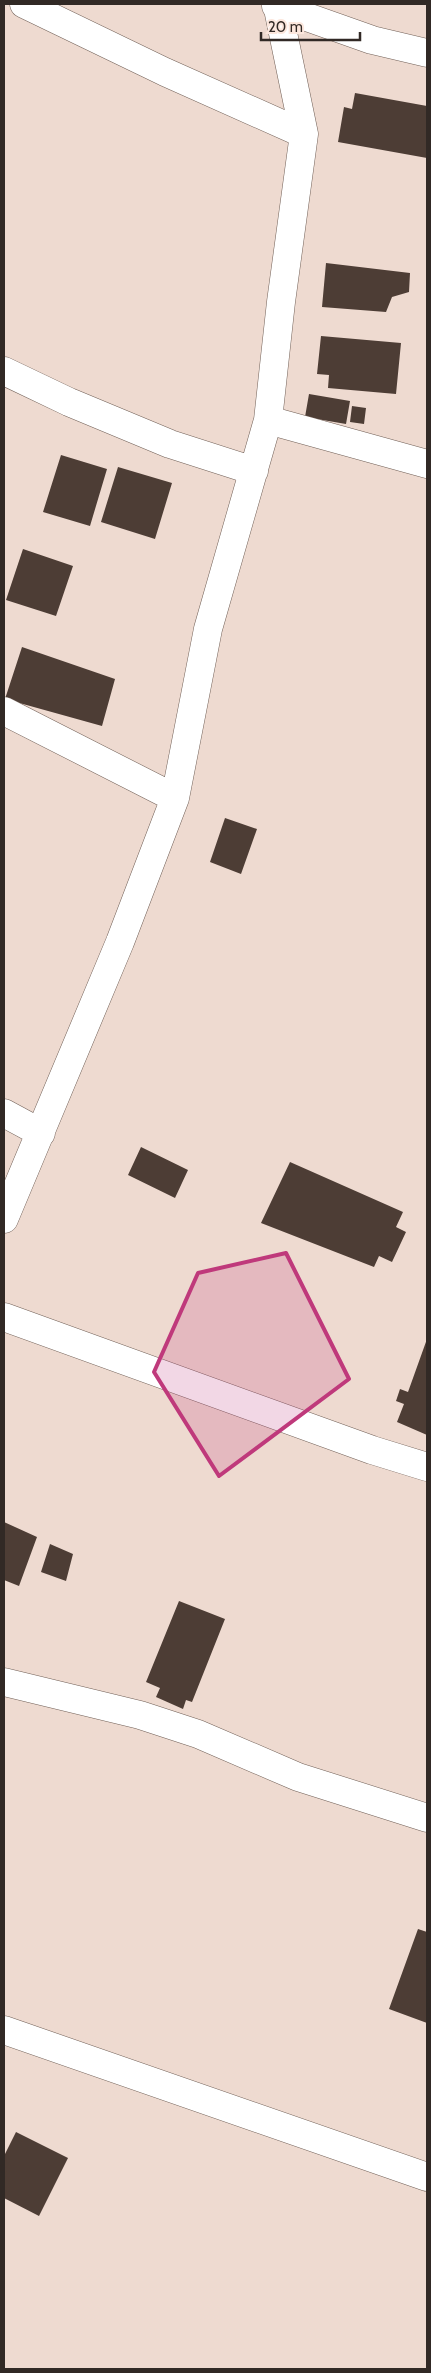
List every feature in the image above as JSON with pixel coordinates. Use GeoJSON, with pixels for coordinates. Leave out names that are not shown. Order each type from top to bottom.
{"type":"FeatureCollection","features":[{"type":"Feature","properties":{"kind":"street"},"geometry":{"type":"LineString","coordinates":[[24,4],[165,72],[304,134]]}},
{"type":"Feature","properties":{"kind":"street"},"geometry":{"type":"LineString","coordinates":[[4,1219],[120,942],[175,798],[208,629],[268,420],[281,302],[304,134],[276,5]]}},
{"type":"Feature","properties":{"kind":"street"},"geometry":{"type":"LineString","coordinates":[[276,5],[372,40],[427,53]]}},
{"type":"Feature","properties":{"kind":"street"},"geometry":{"type":"LineString","coordinates":[[4,371],[69,402],[170,444],[254,471]]}},
{"type":"Feature","properties":{"kind":"street"},"geometry":{"type":"LineString","coordinates":[[268,420],[427,464]]}},
{"type":"Feature","properties":{"kind":"street"},"geometry":{"type":"LineString","coordinates":[[4,710],[175,798]]}},
{"type":"Feature","properties":{"kind":"street"},"geometry":{"type":"LineString","coordinates":[[4,1113],[41,1132]]}},
{"type":"Feature","properties":{"kind":"street"},"geometry":{"type":"LineString","coordinates":[[4,1317],[372,1450],[427,1467]]}},
{"type":"Feature","properties":{"kind":"street"},"geometry":{"type":"LineString","coordinates":[[4,1682],[140,1715],[198,1734],[298,1777],[427,1818]]}},
{"type":"Feature","properties":{"kind":"street"},"geometry":{"type":"LineString","coordinates":[[4,2030],[427,2177]]}},
{"type":"Feature","properties":{"kind":"highlighted area"},"geometry":{"type":"Polygon","coordinates":[[[286,1253],[349,1379],[219,1476],[154,1372],[198,1273],[286,1253]]]}},
{"type":"Feature","properties":{"kind":"building"},"geometry":{"type":"Polygon","coordinates":[[[355,93],[427,106],[427,158],[338,142],[344,107],[352,109],[355,93]]]}},
{"type":"Feature","properties":{"kind":"building"},"geometry":{"type":"Polygon","coordinates":[[[326,263],[410,273],[409,292],[392,297],[386,312],[322,307],[326,263]]]}},
{"type":"Feature","properties":{"kind":"building"},"geometry":{"type":"Polygon","coordinates":[[[321,336],[401,343],[396,394],[328,388],[329,375],[317,374],[321,336]]]}},
{"type":"Feature","properties":{"kind":"building"},"geometry":{"type":"Polygon","coordinates":[[[309,394],[350,401],[346,424],[305,417],[309,394]]]}},
{"type":"Feature","properties":{"kind":"building"},"geometry":{"type":"Polygon","coordinates":[[[352,406],[366,408],[364,424],[350,422],[352,406]]]}},
{"type":"Feature","properties":{"kind":"building"},"geometry":{"type":"Polygon","coordinates":[[[61,455],[107,469],[90,526],[43,512],[61,455]]]}},
{"type":"Feature","properties":{"kind":"building"},"geometry":{"type":"Polygon","coordinates":[[[118,467],[172,483],[155,539],[101,522],[118,467]]]}},
{"type":"Feature","properties":{"kind":"building"},"geometry":{"type":"Polygon","coordinates":[[[23,549],[73,566],[56,616],[6,600],[23,549]]]}},
{"type":"Feature","properties":{"kind":"building"},"geometry":{"type":"Polygon","coordinates":[[[22,647],[115,679],[102,726],[5,699],[22,647]]]}},
{"type":"Feature","properties":{"kind":"building"},"geometry":{"type":"Polygon","coordinates":[[[225,818],[257,829],[241,874],[210,862],[225,818]]]}},
{"type":"Feature","properties":{"kind":"building"},"geometry":{"type":"Polygon","coordinates":[[[141,1147],[188,1170],[175,1198],[128,1175],[141,1147]]]}},
{"type":"Feature","properties":{"kind":"building"},"geometry":{"type":"Polygon","coordinates":[[[290,1162],[403,1212],[396,1227],[406,1232],[392,1262],[379,1256],[374,1267],[261,1223],[290,1162]]]}},
{"type":"Feature","properties":{"kind":"building"},"geometry":{"type":"Polygon","coordinates":[[[427,1339],[427,1435],[397,1422],[404,1404],[396,1401],[400,1389],[408,1392],[427,1339]]]}},
{"type":"Feature","properties":{"kind":"building"},"geometry":{"type":"Polygon","coordinates":[[[4,1522],[37,1537],[19,1586],[4,1580],[4,1522]]]}},
{"type":"Feature","properties":{"kind":"building"},"geometry":{"type":"Polygon","coordinates":[[[50,1544],[73,1554],[66,1581],[41,1572],[50,1544]]]}},
{"type":"Feature","properties":{"kind":"building"},"geometry":{"type":"Polygon","coordinates":[[[179,1601],[225,1619],[192,1702],[186,1700],[183,1709],[156,1697],[160,1688],[146,1682],[179,1601]]]}},
{"type":"Feature","properties":{"kind":"building"},"geometry":{"type":"Polygon","coordinates":[[[418,1929],[427,1932],[427,2023],[389,2009],[418,1929]]]}},
{"type":"Feature","properties":{"kind":"building"},"geometry":{"type":"Polygon","coordinates":[[[16,2132],[68,2158],[39,2216],[4,2198],[4,2156],[16,2132]]]}}]}
